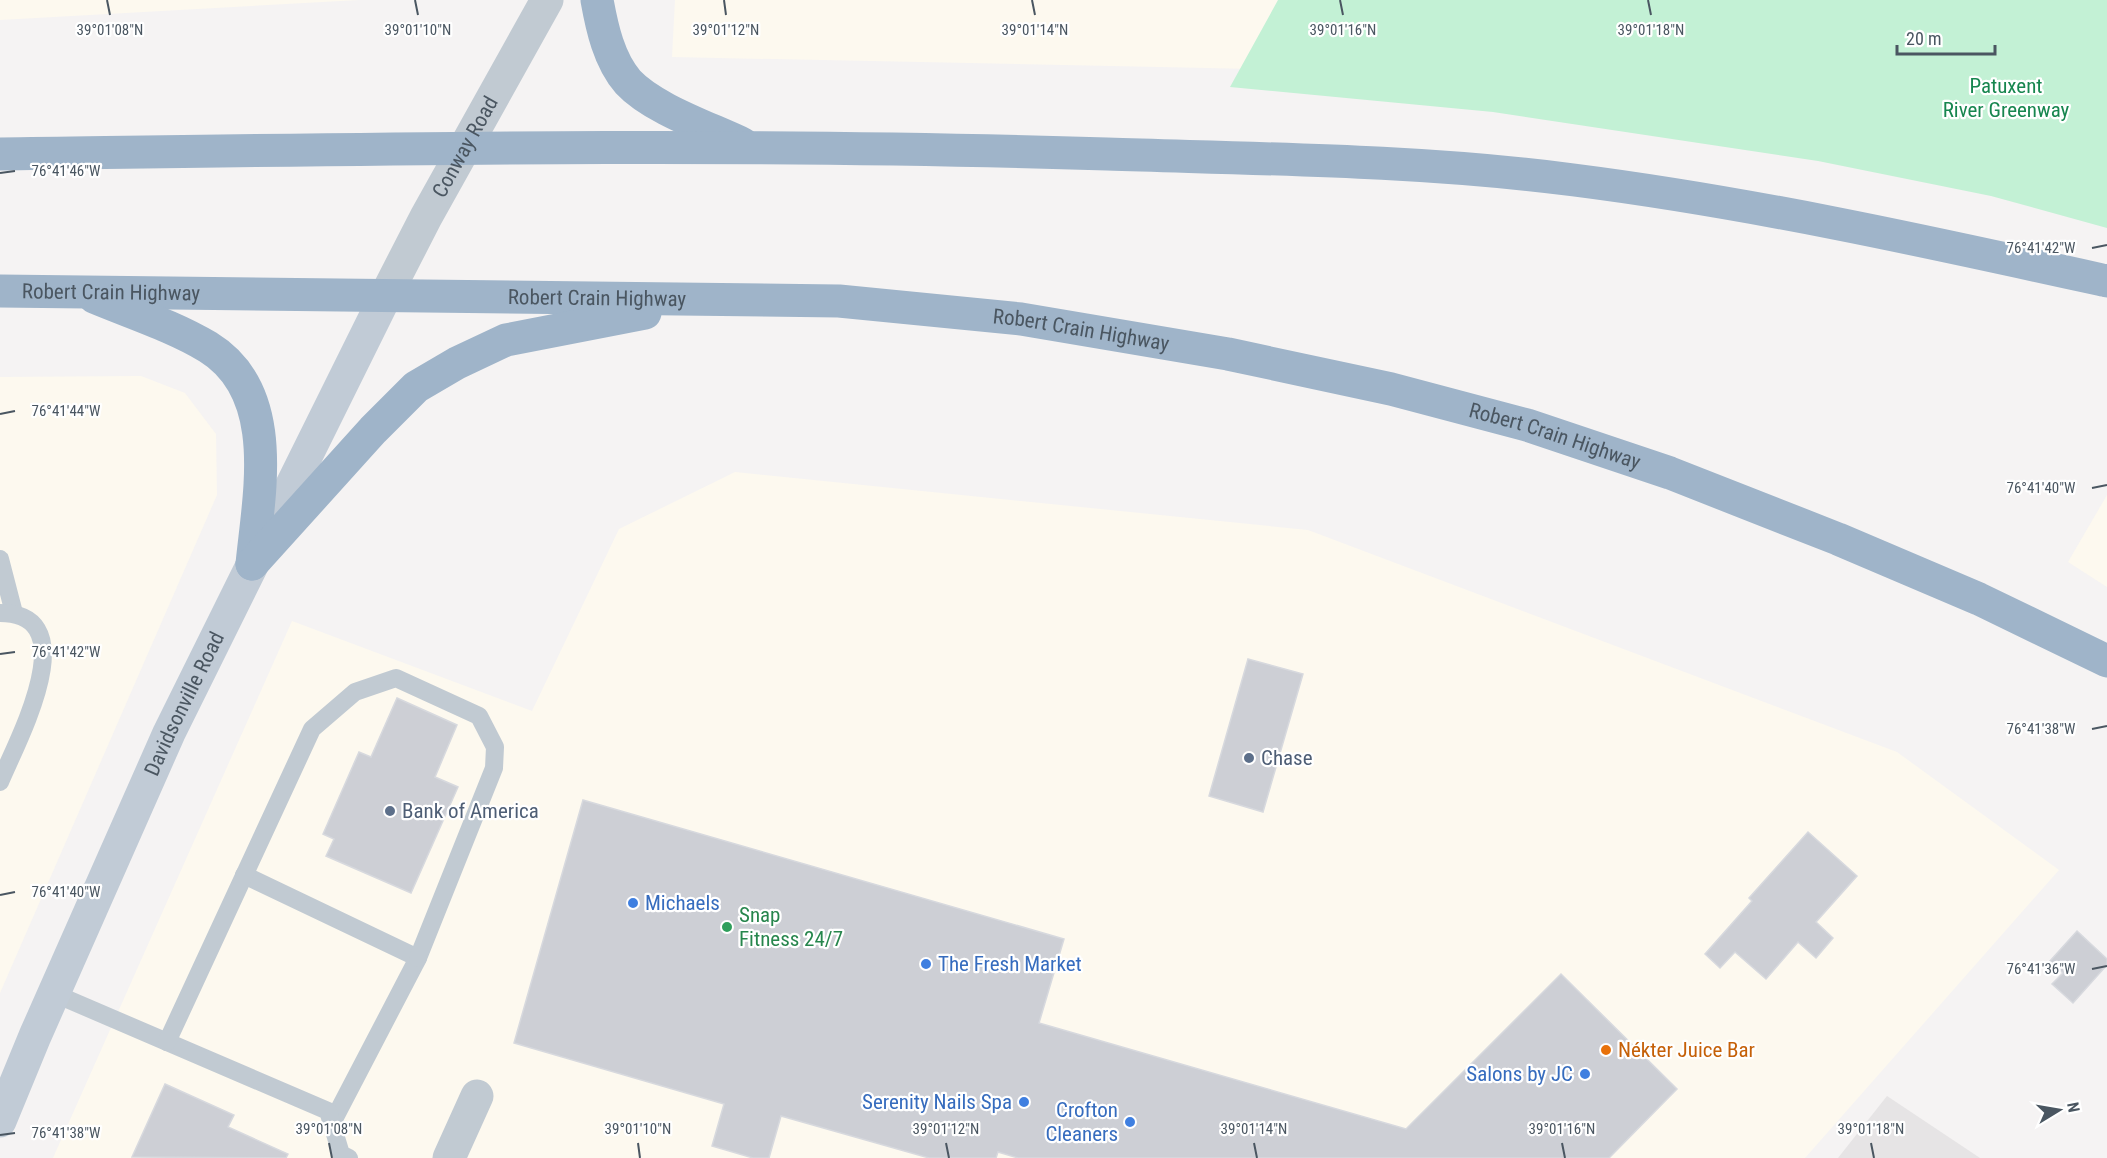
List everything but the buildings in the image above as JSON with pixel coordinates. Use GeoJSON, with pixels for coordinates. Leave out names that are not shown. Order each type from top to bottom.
{"type":"FeatureCollection","features":[{"type":"Feature","properties":{"kind":"highway"},"geometry":{"type":"LineString","coordinates":[[597,0],[604,34],[614,59],[629,82],[657,103],[750,147]]}},
{"type":"Feature","properties":{"kind":"highway"},"geometry":{"type":"LineString","coordinates":[[0,154],[464,147],[750,147],[1252,159],[1404,166],[1571,179],[1775,211],[2107,281]]}},
{"type":"Feature","properties":{"kind":"highway"},"geometry":{"type":"LineString","coordinates":[[76,290],[176,330],[210,348],[236,371],[250,397],[260,436],[260,484],[252,564]]}},
{"type":"Feature","properties":{"kind":"highway","name":"Robert Crain Highway"},"geometry":{"type":"LineString","coordinates":[[0,291],[76,290],[839,301],[1021,319],[1228,354],[1391,389],[1527,425],[1670,473],[1838,539],[1979,599],[2107,661]]}},
{"type":"Feature","properties":{"kind":"highway"},"geometry":{"type":"LineString","coordinates":[[252,564],[373,430],[417,387],[457,363],[506,340],[711,300]]}},
{"type":"Feature","properties":{"kind":"main road","name":"Davidsonville Road"},"geometry":{"type":"LineString","coordinates":[[0,1121],[53,993],[169,733],[387,295]]}},
{"type":"Feature","properties":{"kind":"street","name":"Conway Road"},"geometry":{"type":"LineString","coordinates":[[387,295],[464,147],[547,0]]}},
{"type":"Feature","properties":{"kind":"street"},"geometry":{"type":"LineString","coordinates":[[449,1158],[477,1096]]}},
{"type":"Feature","properties":{"kind":"lane"},"geometry":{"type":"LineString","coordinates":[[0,559],[7,613],[33,624],[44,642],[43,677],[0,782]]}},
{"type":"Feature","properties":{"kind":"lane"},"geometry":{"type":"LineString","coordinates":[[167,1042],[312,729],[355,692],[396,678],[479,716],[495,747],[494,768],[418,958],[332,1123]]}},
{"type":"Feature","properties":{"kind":"lane"},"geometry":{"type":"LineString","coordinates":[[244,875],[418,958]]}},
{"type":"Feature","properties":{"kind":"lane"},"geometry":{"type":"LineString","coordinates":[[53,993],[328,1111],[343,1157]]}},
{"type":"Feature","properties":{"kind":"shaded area"},"geometry":{"type":"Polygon","coordinates":[[[0,0],[359,0],[0,20],[0,0]]]}},
{"type":"Feature","properties":{"kind":"shaded area"},"geometry":{"type":"Polygon","coordinates":[[[675,0],[1278,0],[1255,69],[672,57],[675,0]]]}},
{"type":"Feature","properties":{"kind":"shaded area"},"geometry":{"type":"Polygon","coordinates":[[[141,376],[185,393],[216,434],[217,495],[0,993],[0,377],[141,376]]]}},
{"type":"Feature","properties":{"kind":"shaded area"},"geometry":{"type":"Polygon","coordinates":[[[735,472],[1308,530],[1897,752],[2059,870],[1805,1158],[53,1158],[292,621],[532,711],[619,529],[735,472]]]}},
{"type":"Feature","properties":{"kind":"shaded area"},"geometry":{"type":"Polygon","coordinates":[[[2107,495],[2107,587],[2068,562],[2107,495]]]}},
{"type":"Feature","properties":{"kind":"shaded area"},"geometry":{"type":"Polygon","coordinates":[[[1887,1096],[1980,1158],[1838,1158],[1887,1096]]]}},
{"type":"Feature","properties":{"kind":"green space","name":"Patuxent River Greenway"},"geometry":{"type":"Polygon","coordinates":[[[1278,0],[2107,0],[2107,228],[1991,196],[1818,161],[1493,112],[1230,87],[1278,0]]]}},
{"type":"Feature","properties":{"kind":"place","name":"Chase"},"geometry":{"type":"Point","coordinates":[1249,758]}},
{"type":"Feature","properties":{"kind":"place","name":"Bank of America"},"geometry":{"type":"Point","coordinates":[390,811]}},
{"type":"Feature","properties":{"kind":"place","name":"Michaels"},"geometry":{"type":"Point","coordinates":[633,903]}},
{"type":"Feature","properties":{"kind":"place","name":"Snap Fitness 24/7"},"geometry":{"type":"Point","coordinates":[727,927]}},
{"type":"Feature","properties":{"kind":"place","name":"The Fresh Market"},"geometry":{"type":"Point","coordinates":[926,964]}},
{"type":"Feature","properties":{"kind":"place","name":"Nékter Juice Bar"},"geometry":{"type":"Point","coordinates":[1606,1050]}},
{"type":"Feature","properties":{"kind":"place","name":"Salons by JC"},"geometry":{"type":"Point","coordinates":[1585,1074]}},
{"type":"Feature","properties":{"kind":"place","name":"Serenity Nails Spa"},"geometry":{"type":"Point","coordinates":[1024,1102]}},
{"type":"Feature","properties":{"kind":"place","name":"Crofton Cleaners"},"geometry":{"type":"Point","coordinates":[1130,1122]}}]}
